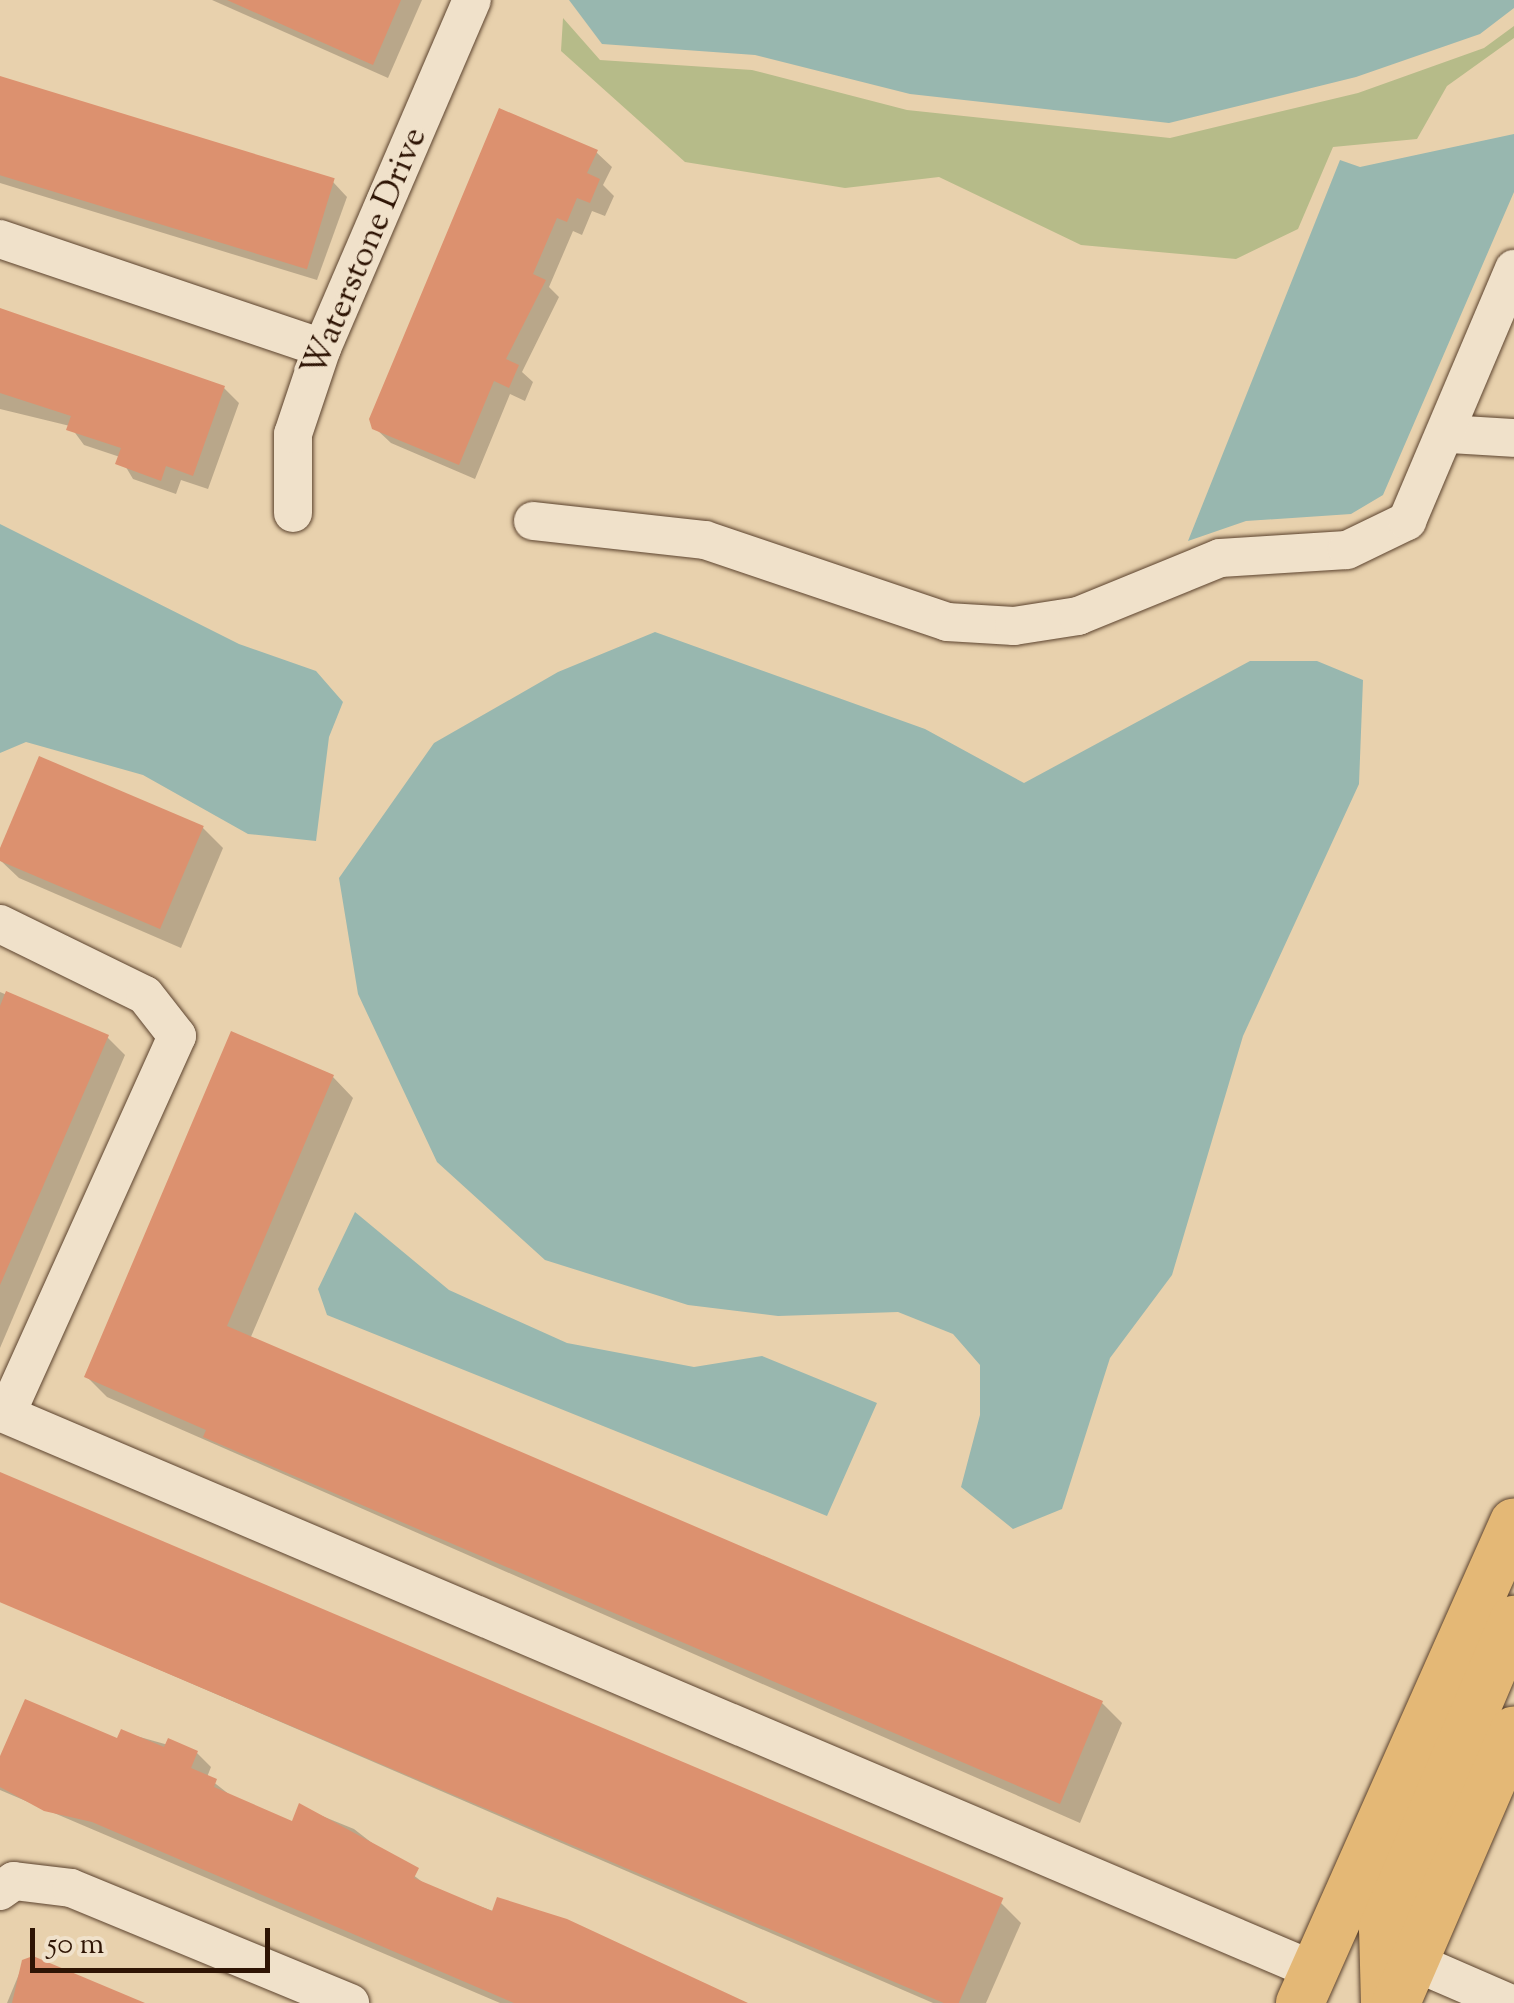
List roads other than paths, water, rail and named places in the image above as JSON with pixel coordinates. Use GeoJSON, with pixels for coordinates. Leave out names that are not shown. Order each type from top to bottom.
{"type":"FeatureCollection","features":[{"type":"Feature","properties":{"kind":"main road"},"geometry":{"type":"LineString","coordinates":[[1311,1992],[1514,1522]]}},
{"type":"Feature","properties":{"kind":"main road"},"geometry":{"type":"LineString","coordinates":[[1385,2003],[1383,1928],[1514,1620]]}},
{"type":"Feature","properties":{"kind":"main road"},"geometry":{"type":"LineString","coordinates":[[1404,1982],[1514,1730]]}},
{"type":"Feature","properties":{"kind":"street","name":"Waterstone Drive"},"geometry":{"type":"LineString","coordinates":[[293,513],[294,434],[322,348],[472,0]]}},
{"type":"Feature","properties":{"kind":"street"},"geometry":{"type":"LineString","coordinates":[[0,239],[322,348]]}},
{"type":"Feature","properties":{"kind":"street"},"geometry":{"type":"LineString","coordinates":[[533,521],[705,540],[947,622],[1014,626],[1078,616],[1220,558],[1383,539],[1407,521],[1449,434],[1514,269]]}},
{"type":"Feature","properties":{"kind":"street"},"geometry":{"type":"LineString","coordinates":[[1449,434],[1514,438]]}},
{"type":"Feature","properties":{"kind":"street"},"geometry":{"type":"LineString","coordinates":[[0,924],[145,995],[177,1036],[3,1413],[1311,1992]]}},
{"type":"Feature","properties":{"kind":"street"},"geometry":{"type":"LineString","coordinates":[[0,1891],[14,1881],[71,1888],[350,2003]]}},
{"type":"Feature","properties":{"kind":"street"},"geometry":{"type":"LineString","coordinates":[[1404,1982],[1509,2003]]}},
{"type":"Feature","properties":{"kind":"water"},"geometry":{"type":"Polygon","coordinates":[[[569,0],[1514,0],[1514,8],[1480,34],[1356,77],[1169,123],[910,94],[755,55],[602,44],[569,0]]]}},
{"type":"Feature","properties":{"kind":"water"},"geometry":{"type":"Polygon","coordinates":[[[1514,134],[1514,192],[1383,495],[1351,514],[1246,521],[1188,541],[1340,160],[1360,167],[1514,134]]]}},
{"type":"Feature","properties":{"kind":"water"},"geometry":{"type":"Polygon","coordinates":[[[0,524],[239,644],[316,671],[343,702],[329,737],[316,841],[248,834],[143,775],[26,742],[0,753],[0,524]]]}},
{"type":"Feature","properties":{"kind":"water"},"geometry":{"type":"Polygon","coordinates":[[[655,632],[925,729],[1024,783],[1250,661],[1317,661],[1363,680],[1359,784],[1243,1036],[1172,1275],[1110,1358],[1062,1509],[1013,1529],[961,1487],[980,1415],[980,1365],[953,1334],[898,1312],[778,1316],[688,1305],[545,1260],[437,1162],[358,994],[339,878],[434,743],[558,672],[655,632]]]}},
{"type":"Feature","properties":{"kind":"water"},"geometry":{"type":"Polygon","coordinates":[[[355,1212],[449,1290],[567,1343],[694,1367],[762,1356],[877,1403],[827,1516],[327,1315],[318,1289],[355,1212]]]}}]}
